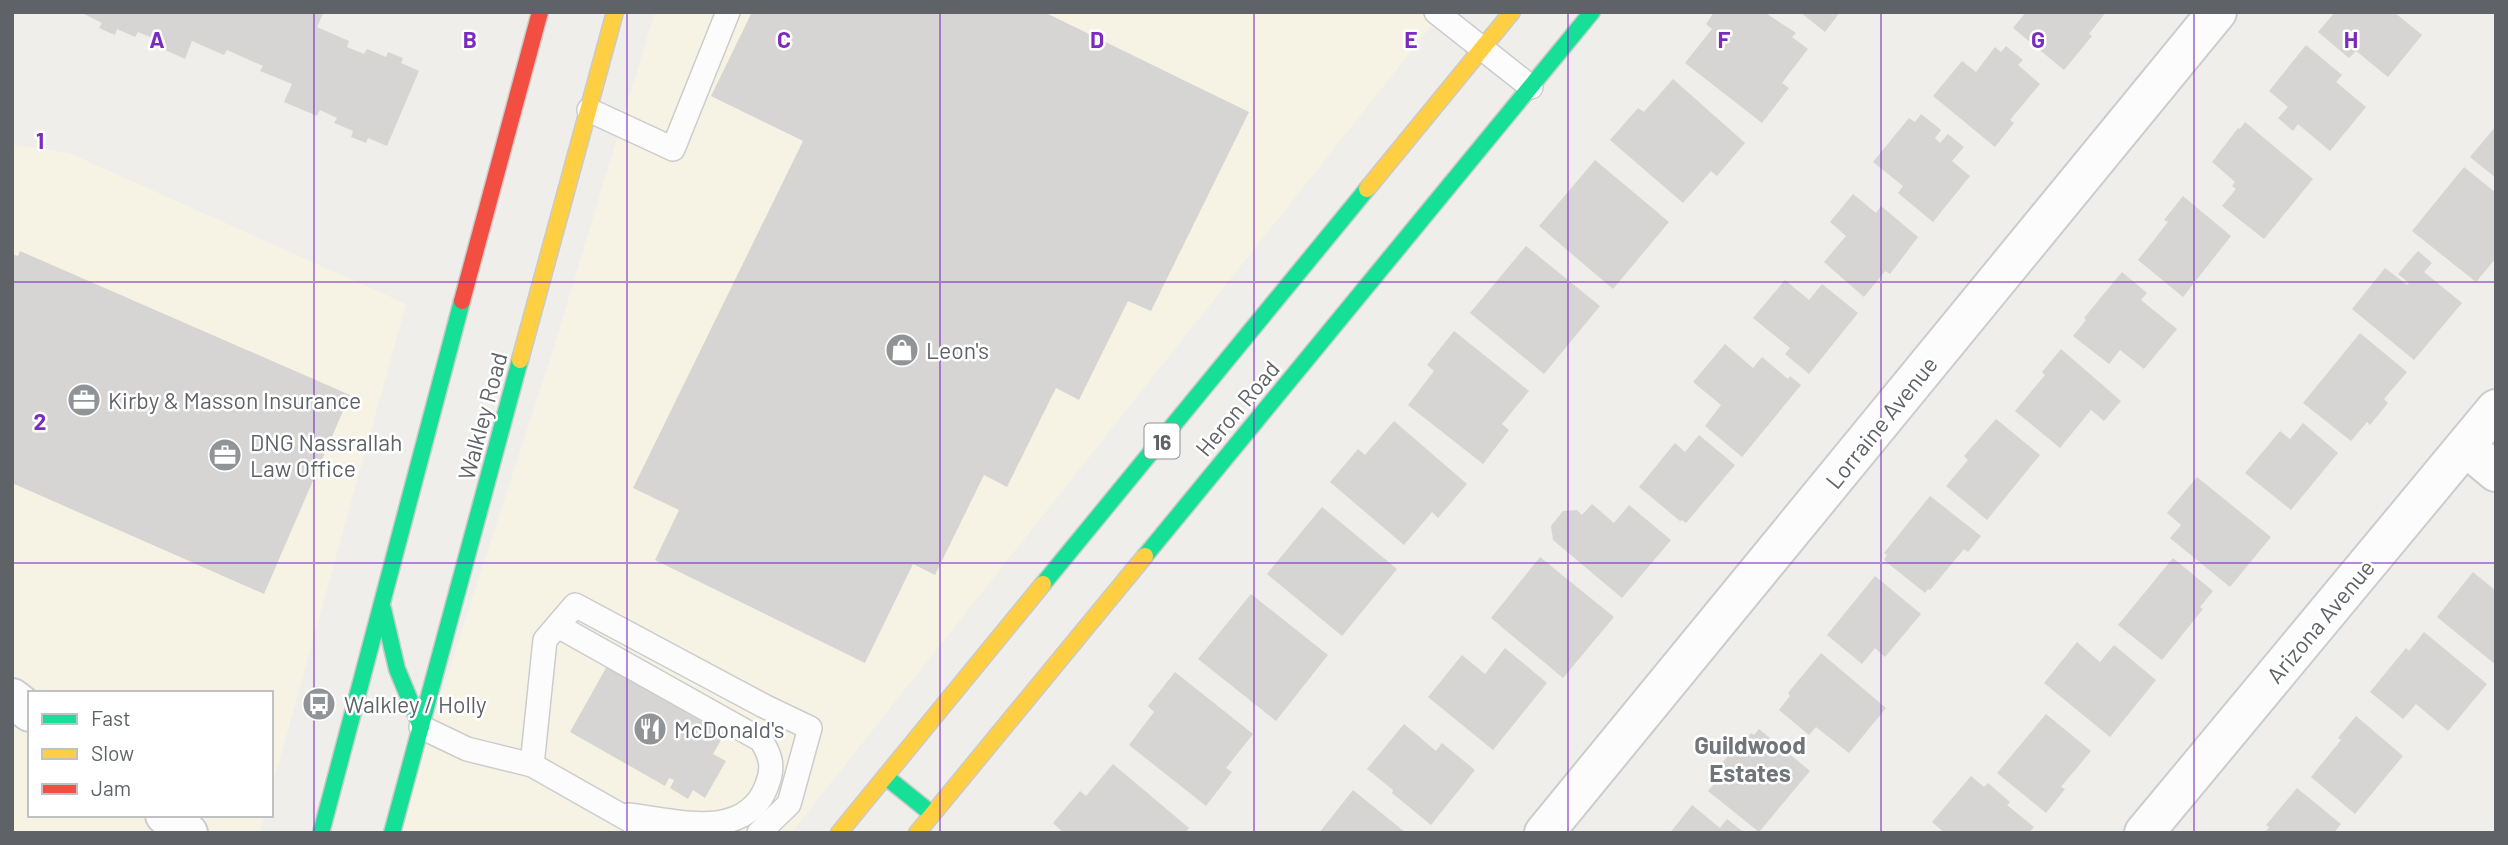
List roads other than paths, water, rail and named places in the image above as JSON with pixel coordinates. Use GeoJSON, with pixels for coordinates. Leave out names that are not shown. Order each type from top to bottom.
{"type":"FeatureCollection","features":[{"type":"Feature","properties":{"kind":"main road"},"geometry":{"type":"LineString","coordinates":[[321,833],[398,535],[540,12]]}},
{"type":"Feature","properties":{"kind":"main road","name":"Walkley Road"},"geometry":{"type":"LineString","coordinates":[[392,833],[615,12]]}},
{"type":"Feature","properties":{"kind":"main road","name":"Heron Road"},"geometry":{"type":"LineString","coordinates":[[839,833],[1512,12]]}},
{"type":"Feature","properties":{"kind":"main road","name":"Heron Road"},"geometry":{"type":"LineString","coordinates":[[917,833],[1592,12]]}},
{"type":"Feature","properties":{"kind":"main road"},"geometry":{"type":"LineString","coordinates":[[382,604],[397,669],[421,727]]}},
{"type":"Feature","properties":{"kind":"main road"},"geometry":{"type":"LineString","coordinates":[[886,777],[932,814]]}},
{"type":"Feature","properties":{"kind":"street","name":"Lorraine Avenue"},"geometry":{"type":"LineString","coordinates":[[1544,833],[2217,12]]}},
{"type":"Feature","properties":{"kind":"street","name":"Arizona Avenue"},"geometry":{"type":"LineString","coordinates":[[2144,833],[2496,410]]}},
{"type":"Feature","properties":{"kind":"street"},"geometry":{"type":"LineString","coordinates":[[2466,447],[2496,471]]}},
{"type":"Feature","properties":{"kind":"street"},"geometry":{"type":"LineString","coordinates":[[12,698],[28,710]]}},
{"type":"Feature","properties":{"kind":"street"},"geometry":{"type":"LineString","coordinates":[[168,817],[188,833]]}},
{"type":"Feature","properties":{"kind":"lane"},"geometry":{"type":"LineString","coordinates":[[589,110],[673,149],[728,12]]}},
{"type":"Feature","properties":{"kind":"lane"},"geometry":{"type":"LineString","coordinates":[[1436,12],[1531,87]]}},
{"type":"Feature","properties":{"kind":"lane"},"geometry":{"type":"LineString","coordinates":[[532,765],[545,640],[575,605],[810,728],[789,804],[759,833]]}},
{"type":"Feature","properties":{"kind":"lane"},"geometry":{"type":"LineString","coordinates":[[558,626],[761,740],[771,755],[772,772],[764,793],[755,806],[738,819],[710,825],[618,814]]}},
{"type":"Feature","properties":{"kind":"lane"},"geometry":{"type":"LineString","coordinates":[[421,727],[467,748],[532,765],[652,833]]}},
{"type":"Feature","properties":{"kind":"place","name":"Leon's"},"geometry":{"type":"Point","coordinates":[902,350]}},
{"type":"Feature","properties":{"kind":"place","name":"Kirby & Masson Insurance"},"geometry":{"type":"Point","coordinates":[84,400]}},
{"type":"Feature","properties":{"kind":"place","name":"DNG Nassrallah Law Office"},"geometry":{"type":"Point","coordinates":[225,455]}},
{"type":"Feature","properties":{"kind":"place","name":"Walkley / Holly"},"geometry":{"type":"Point","coordinates":[319,704]}},
{"type":"Feature","properties":{"kind":"place","name":"McDonald's"},"geometry":{"type":"Point","coordinates":[650,729]}},
{"type":"Feature","properties":{"kind":"district","name":"Guildwood Estates"},"geometry":{"type":"Point","coordinates":[1750,758]}}]}
